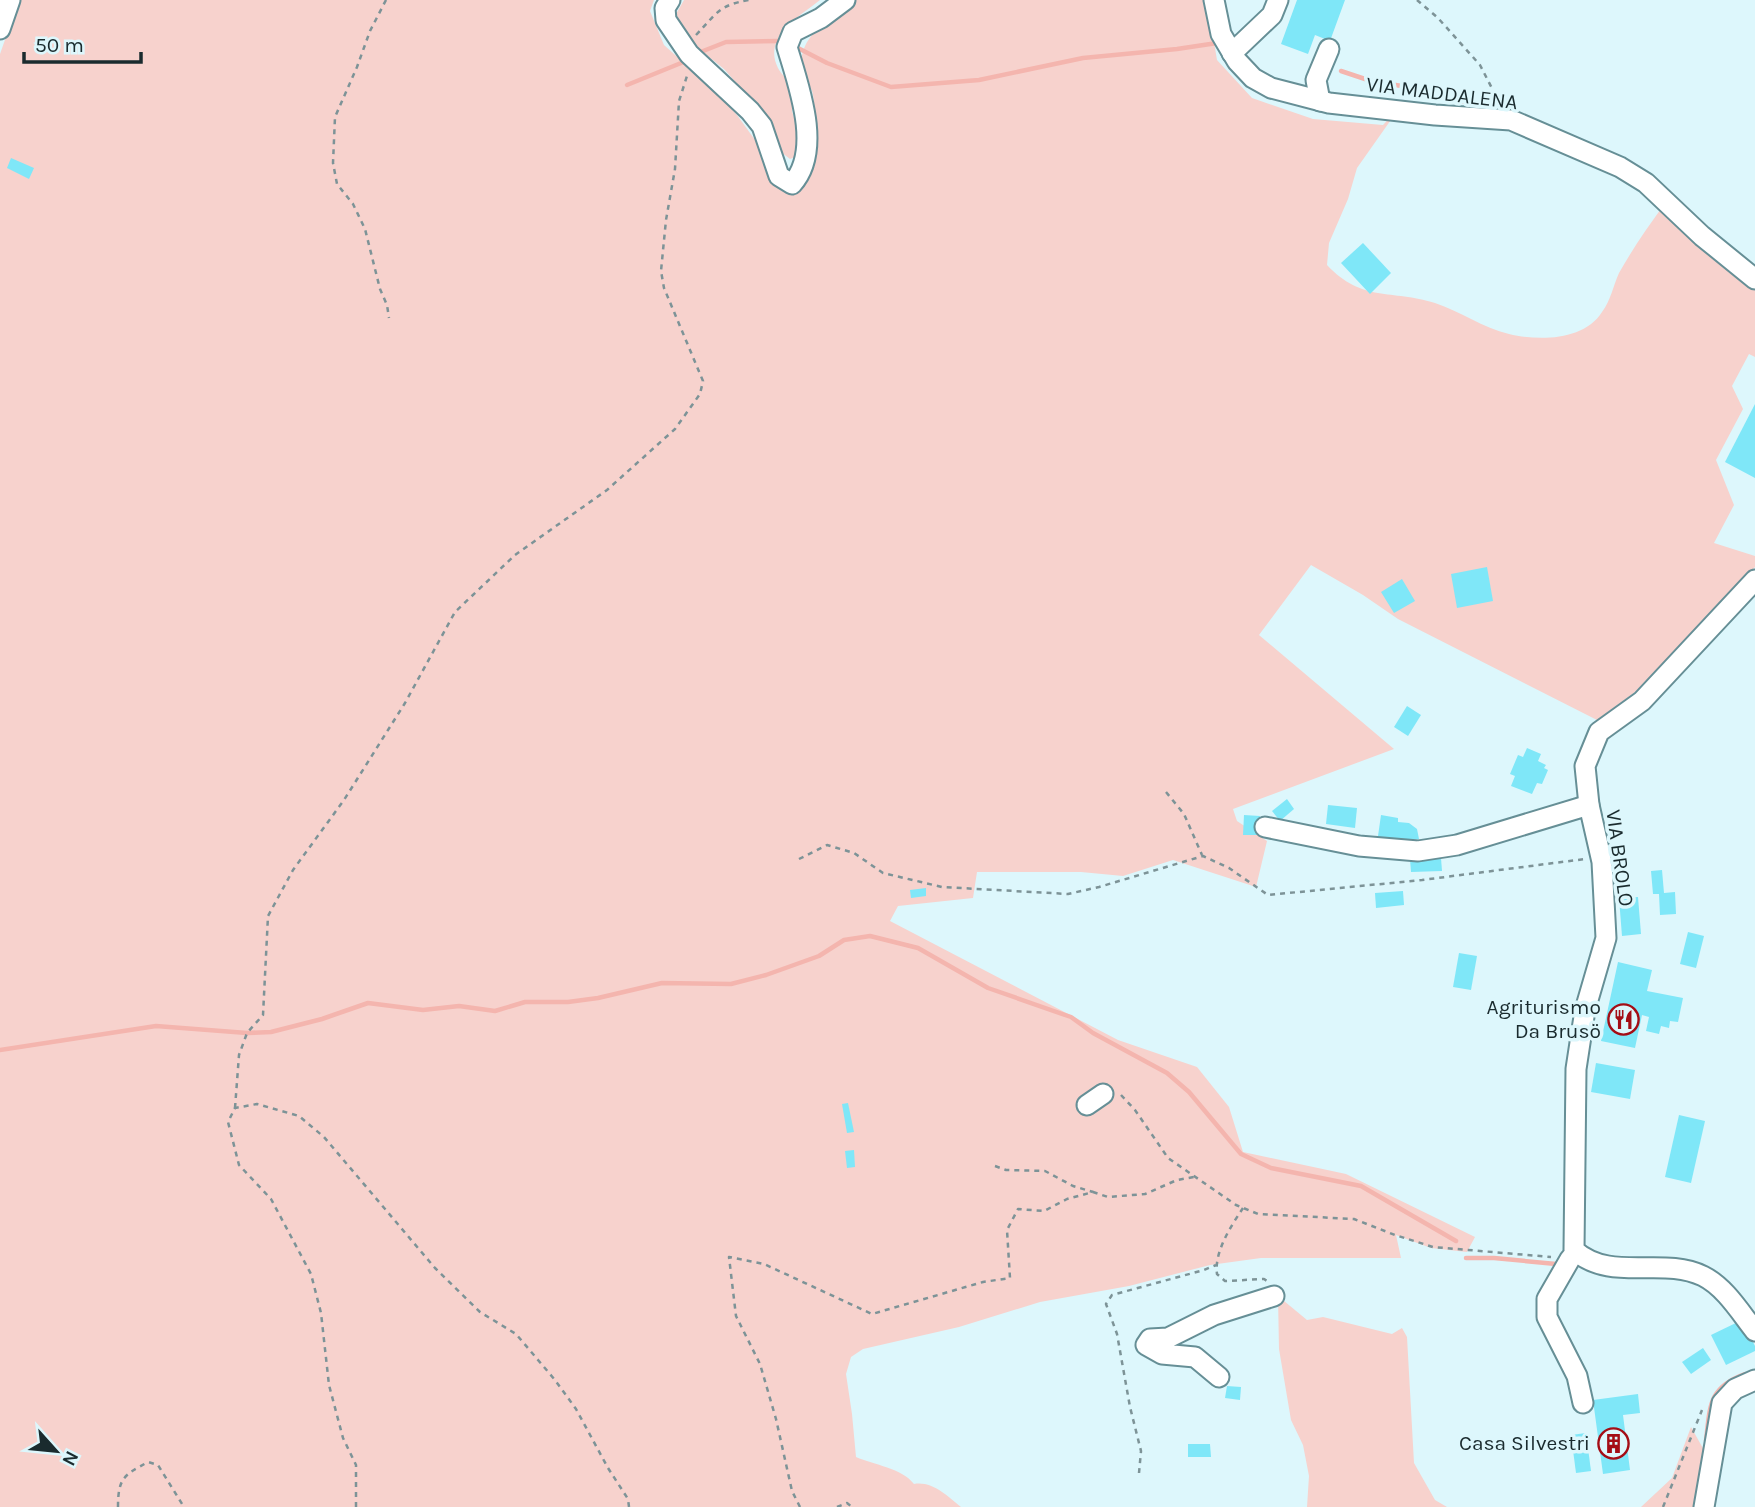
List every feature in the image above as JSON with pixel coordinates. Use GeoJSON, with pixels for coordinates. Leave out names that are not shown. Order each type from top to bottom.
{"type":"FeatureCollection","features":[{"type":"Feature","properties":{"kind":"street"},"geometry":{"type":"LineString","coordinates":[[0,29],[10,0]]}},
{"type":"Feature","properties":{"kind":"street"},"geometry":{"type":"LineString","coordinates":[[670,0],[665,8],[666,20],[691,56],[750,111],[762,126],[779,176],[792,184],[800,176],[806,156],[805,127],[802,93],[787,47],[793,32],[821,18],[845,0]]}},
{"type":"Feature","properties":{"kind":"street","name":"VIA MADDALENA"},"geometry":{"type":"LineString","coordinates":[[1214,0],[1221,34],[1232,53],[1253,78],[1271,88],[1320,101],[1435,115],[1511,120],[1620,167],[1646,183],[1702,236],[1755,279]]}},
{"type":"Feature","properties":{"kind":"street"},"geometry":{"type":"LineString","coordinates":[[1232,53],[1272,15],[1278,0]]}},
{"type":"Feature","properties":{"kind":"street"},"geometry":{"type":"LineString","coordinates":[[1320,101],[1316,80],[1329,48]]}},
{"type":"Feature","properties":{"kind":"street","name":"VIA BROLO"},"geometry":{"type":"LineString","coordinates":[[1755,580],[1642,701],[1599,732],[1585,765],[1589,806],[1600,857],[1606,938],[1585,1010],[1576,1069],[1574,1250],[1590,1262],[1605,1267],[1677,1270],[1705,1277],[1727,1295],[1755,1331]]}},
{"type":"Feature","properties":{"kind":"street"},"geometry":{"type":"LineString","coordinates":[[1265,827],[1359,846],[1418,851],[1457,845],[1589,806]]}},
{"type":"Feature","properties":{"kind":"street"},"geometry":{"type":"LineString","coordinates":[[1570,1259],[1547,1299],[1546,1317],[1577,1376],[1583,1403]]}},
{"type":"Feature","properties":{"kind":"street"},"geometry":{"type":"LineString","coordinates":[[1219,1377],[1195,1357],[1162,1354],[1146,1345],[1150,1339],[1168,1338],[1214,1315],[1274,1296]]}},
{"type":"Feature","properties":{"kind":"street"},"geometry":{"type":"LineString","coordinates":[[1704,1507],[1722,1403],[1735,1389],[1755,1380]]}},
{"type":"Feature","properties":{"kind":"path"},"geometry":{"type":"LineString","coordinates":[[386,0],[370,31],[335,117],[333,163],[337,184],[353,204],[365,229],[389,318]]}},
{"type":"Feature","properties":{"kind":"path"},"geometry":{"type":"LineString","coordinates":[[356,1507],[356,1465],[343,1438],[328,1385],[321,1313],[311,1274],[271,1199],[239,1165],[228,1122],[235,1108],[239,1055],[247,1033],[263,1015],[268,916],[292,870],[344,800],[405,704],[455,612],[515,555],[607,490],[675,429],[701,394],[703,382],[700,372],[664,288],[661,271],[675,169],[679,101],[694,37],[724,6],[749,0]]}},
{"type":"Feature","properties":{"kind":"path"},"geometry":{"type":"LineString","coordinates":[[1417,0],[1455,36],[1480,65],[1500,104]]}},
{"type":"Feature","properties":{"kind":"path"},"geometry":{"type":"LineString","coordinates":[[1167,792],[1184,814],[1203,856]]}},
{"type":"Feature","properties":{"kind":"path"},"geometry":{"type":"LineString","coordinates":[[799,859],[827,845],[855,853],[883,873],[942,887],[1068,894],[1203,856],[1229,868],[1268,895],[1462,876],[1600,857]]}},
{"type":"Feature","properties":{"kind":"path"},"geometry":{"type":"LineString","coordinates":[[1095,1100],[1111,1089],[1120,1094],[1135,1110],[1168,1158],[1243,1208],[1258,1214],[1354,1219],[1433,1247],[1570,1259]]}},
{"type":"Feature","properties":{"kind":"path"},"geometry":{"type":"LineString","coordinates":[[235,1108],[257,1104],[299,1116],[324,1138],[435,1268],[480,1312],[516,1334],[555,1380],[576,1409],[628,1499],[629,1507]]}},
{"type":"Feature","properties":{"kind":"path"},"geometry":{"type":"LineString","coordinates":[[995,1166],[1006,1170],[1045,1171],[1073,1186],[1108,1197],[1145,1194],[1177,1180],[1194,1177]]}},
{"type":"Feature","properties":{"kind":"path"},"geometry":{"type":"LineString","coordinates":[[800,1507],[792,1491],[760,1364],[736,1316],[729,1257],[765,1264],[872,1314],[983,1282],[1010,1278],[1007,1230],[1018,1209],[1044,1211],[1068,1199],[1093,1192]]}},
{"type":"Feature","properties":{"kind":"path"},"geometry":{"type":"LineString","coordinates":[[1243,1208],[1232,1226],[1216,1265],[1217,1274],[1225,1281],[1264,1279],[1277,1291],[1274,1296]]}},
{"type":"Feature","properties":{"kind":"path"},"geometry":{"type":"LineString","coordinates":[[1139,1473],[1141,1451],[1116,1334],[1106,1304],[1112,1295],[1216,1265]]}},
{"type":"Feature","properties":{"kind":"path"},"geometry":{"type":"LineString","coordinates":[[118,1507],[118,1489],[125,1474],[148,1462],[158,1465],[184,1507]]}},
{"type":"Feature","properties":{"kind":"path"},"geometry":{"type":"LineString","coordinates":[[837,1507],[847,1503],[852,1507]]}},
{"type":"Feature","properties":{"kind":"shaded area"},"geometry":{"type":"Polygon","coordinates":[[[19,0],[654,0],[650,11],[664,45],[714,90],[737,115],[763,151],[768,177],[789,193],[804,183],[813,126],[813,95],[802,70],[805,47],[818,29],[855,0],[1207,0],[1217,60],[1252,98],[1313,119],[1383,125],[1400,107],[1357,168],[1348,199],[1329,243],[1327,265],[1353,285],[1378,293],[1435,303],[1509,334],[1546,338],[1572,334],[1594,322],[1602,312],[1619,273],[1663,206],[1755,282],[1755,357],[1749,354],[1732,386],[1743,409],[1716,460],[1734,505],[1714,543],[1755,556],[1755,567],[1635,692],[1597,720],[1398,619],[1311,565],[1259,635],[1394,749],[1233,809],[1237,821],[1267,841],[1256,887],[1173,860],[1123,876],[1081,872],[977,872],[973,898],[898,906],[890,921],[1118,1040],[1197,1067],[1229,1107],[1243,1152],[1346,1174],[1475,1237],[1467,1252],[1431,1248],[1396,1235],[1401,1258],[1261,1258],[1210,1265],[1129,1286],[1040,1302],[959,1327],[863,1349],[851,1357],[846,1374],[856,1457],[902,1474],[914,1484],[934,1487],[961,1507],[0,1507],[0,54],[19,0]]]}},
{"type":"Feature","properties":{"kind":"shaded area"},"geometry":{"type":"Polygon","coordinates":[[[684,0],[820,0],[786,28],[775,47],[774,57],[778,68],[792,86],[792,111],[797,128],[795,157],[790,159],[781,152],[767,118],[724,69],[693,44],[676,14],[684,0]]]}},
{"type":"Feature","properties":{"kind":"shaded area"},"geometry":{"type":"Polygon","coordinates":[[[1278,1296],[1307,1320],[1323,1317],[1392,1334],[1402,1328],[1407,1337],[1414,1463],[1435,1500],[1447,1507],[1307,1507],[1309,1476],[1303,1445],[1291,1420],[1279,1349],[1278,1296]]]}},
{"type":"Feature","properties":{"kind":"shaded area"},"geometry":{"type":"Polygon","coordinates":[[[1691,1427],[1709,1459],[1703,1507],[1641,1507],[1672,1478],[1691,1427]]]}},
{"type":"Feature","properties":{"kind":"building"},"geometry":{"type":"Polygon","coordinates":[[[1297,0],[1345,0],[1330,41],[1315,35],[1308,54],[1281,44],[1297,0]]]}},
{"type":"Feature","properties":{"kind":"building"},"geometry":{"type":"Polygon","coordinates":[[[11,158],[34,168],[29,179],[7,168],[11,158]]]}},
{"type":"Feature","properties":{"kind":"building"},"geometry":{"type":"Polygon","coordinates":[[[1363,243],[1391,273],[1370,294],[1341,263],[1363,243]]]}},
{"type":"Feature","properties":{"kind":"building"},"geometry":{"type":"Polygon","coordinates":[[[1755,404],[1755,478],[1725,462],[1755,404]]]}},
{"type":"Feature","properties":{"kind":"building"},"geometry":{"type":"Polygon","coordinates":[[[1487,567],[1493,601],[1457,608],[1451,574],[1487,567]]]}},
{"type":"Feature","properties":{"kind":"building"},"geometry":{"type":"Polygon","coordinates":[[[1402,579],[1415,601],[1394,613],[1381,592],[1402,579]]]}},
{"type":"Feature","properties":{"kind":"building"},"geometry":{"type":"Polygon","coordinates":[[[1407,706],[1421,715],[1408,736],[1394,727],[1407,706]]]}},
{"type":"Feature","properties":{"kind":"building"},"geometry":{"type":"Polygon","coordinates":[[[1527,748],[1541,754],[1538,761],[1546,765],[1544,768],[1548,770],[1542,784],[1537,783],[1532,794],[1511,786],[1515,776],[1510,774],[1518,755],[1523,757],[1527,748]]]}},
{"type":"Feature","properties":{"kind":"building"},"geometry":{"type":"Polygon","coordinates":[[[1287,799],[1294,809],[1280,821],[1272,811],[1287,799]]]}},
{"type":"Feature","properties":{"kind":"building"},"geometry":{"type":"Polygon","coordinates":[[[1328,805],[1357,808],[1355,828],[1326,824],[1328,805]]]}},
{"type":"Feature","properties":{"kind":"building"},"geometry":{"type":"Polygon","coordinates":[[[1244,815],[1260,816],[1260,835],[1243,835],[1244,815]]]}},
{"type":"Feature","properties":{"kind":"building"},"geometry":{"type":"Polygon","coordinates":[[[1381,815],[1409,823],[1417,829],[1419,839],[1411,840],[1410,847],[1377,843],[1381,815]]]}},
{"type":"Feature","properties":{"kind":"building"},"geometry":{"type":"Polygon","coordinates":[[[1441,858],[1442,871],[1411,872],[1410,859],[1441,858]]]}},
{"type":"Feature","properties":{"kind":"building"},"geometry":{"type":"Polygon","coordinates":[[[1662,870],[1664,893],[1675,892],[1676,914],[1660,915],[1659,894],[1653,894],[1651,871],[1662,870]]]}},
{"type":"Feature","properties":{"kind":"building"},"geometry":{"type":"Polygon","coordinates":[[[926,888],[926,896],[911,898],[910,890],[926,888]]]}},
{"type":"Feature","properties":{"kind":"building"},"geometry":{"type":"Polygon","coordinates":[[[1403,891],[1404,905],[1376,908],[1375,893],[1403,891]]]}},
{"type":"Feature","properties":{"kind":"building"},"geometry":{"type":"Polygon","coordinates":[[[1638,897],[1641,934],[1622,936],[1619,898],[1638,897]]]}},
{"type":"Feature","properties":{"kind":"building"},"geometry":{"type":"Polygon","coordinates":[[[1688,932],[1704,936],[1696,968],[1680,964],[1688,932]]]}},
{"type":"Feature","properties":{"kind":"building"},"geometry":{"type":"Polygon","coordinates":[[[1459,953],[1477,956],[1471,990],[1453,987],[1459,953]]]}},
{"type":"Feature","properties":{"kind":"building"},"geometry":{"type":"Polygon","coordinates":[[[1618,962],[1652,970],[1647,991],[1683,998],[1678,1022],[1670,1021],[1669,1028],[1661,1026],[1659,1034],[1646,1031],[1649,1017],[1642,1015],[1635,1048],[1601,1041],[1618,962]]]}},
{"type":"Feature","properties":{"kind":"building"},"geometry":{"type":"Polygon","coordinates":[[[1596,1063],[1635,1070],[1630,1099],[1591,1092],[1596,1063]]]}},
{"type":"Feature","properties":{"kind":"building"},"geometry":{"type":"Polygon","coordinates":[[[848,1103],[854,1132],[847,1133],[842,1104],[848,1103]]]}},
{"type":"Feature","properties":{"kind":"building"},"geometry":{"type":"Polygon","coordinates":[[[1679,1115],[1705,1121],[1691,1183],[1665,1177],[1679,1115]]]}},
{"type":"Feature","properties":{"kind":"building"},"geometry":{"type":"Polygon","coordinates":[[[854,1150],[855,1167],[847,1168],[845,1151],[854,1150]]]}},
{"type":"Feature","properties":{"kind":"building"},"geometry":{"type":"Polygon","coordinates":[[[1742,1320],[1755,1351],[1726,1365],[1711,1335],[1742,1320]]]}},
{"type":"Feature","properties":{"kind":"building"},"geometry":{"type":"Polygon","coordinates":[[[1703,1348],[1711,1360],[1691,1374],[1682,1362],[1703,1348]]]}},
{"type":"Feature","properties":{"kind":"building"},"geometry":{"type":"Polygon","coordinates":[[[1227,1386],[1241,1387],[1240,1400],[1225,1398],[1227,1386]]]}},
{"type":"Feature","properties":{"kind":"building","name":"Casa Silvestri"},"geometry":{"type":"Polygon","coordinates":[[[1638,1394],[1640,1413],[1623,1415],[1630,1470],[1603,1474],[1593,1400],[1638,1394]]]}},
{"type":"Feature","properties":{"kind":"building"},"geometry":{"type":"Polygon","coordinates":[[[1586,1433],[1591,1471],[1576,1473],[1571,1435],[1586,1433]]]}},
{"type":"Feature","properties":{"kind":"building"},"geometry":{"type":"Polygon","coordinates":[[[1188,1444],[1210,1444],[1211,1457],[1188,1457],[1188,1444]]]}},
{"type":"Feature","properties":{"kind":"waterway"},"geometry":{"type":"LineString","coordinates":[[698,53],[726,42],[779,41]]}},
{"type":"Feature","properties":{"kind":"waterway"},"geometry":{"type":"LineString","coordinates":[[796,47],[827,63],[891,87],[979,80],[1083,58],[1217,43]]}},
{"type":"Feature","properties":{"kind":"waterway"},"geometry":{"type":"LineString","coordinates":[[627,85],[686,61]]}},
{"type":"Feature","properties":{"kind":"waterway"},"geometry":{"type":"LineString","coordinates":[[1341,71],[1368,80],[1418,89],[1488,108]]}},
{"type":"Feature","properties":{"kind":"waterway"},"geometry":{"type":"LineString","coordinates":[[0,1050],[156,1026],[247,1033],[271,1032],[322,1019],[368,1003],[423,1010],[459,1006],[495,1011],[525,1002],[568,1002],[598,998],[662,983],[731,984],[819,956],[844,940],[870,936],[918,948],[988,988],[1071,1017],[1093,1033],[1167,1073],[1189,1092],[1241,1154],[1271,1168],[1361,1186],[1456,1241]]}},
{"type":"Feature","properties":{"kind":"waterway"},"geometry":{"type":"LineString","coordinates":[[1466,1258],[1556,1264]]}},
{"type":"Feature","properties":{"kind":"waterway"},"geometry":{"type":"LineString","coordinates":[[1706,1441],[1710,1408],[1717,1392],[1733,1379],[1745,1374]]}},
{"type":"Feature","properties":{"kind":"place","name":"Agriturismo Da Brusö"},"geometry":{"type":"Point","coordinates":[1624,1019]}},
{"type":"Feature","properties":{"kind":"place","name":"Casa Silvestri"},"geometry":{"type":"Point","coordinates":[1613,1443]}}]}
